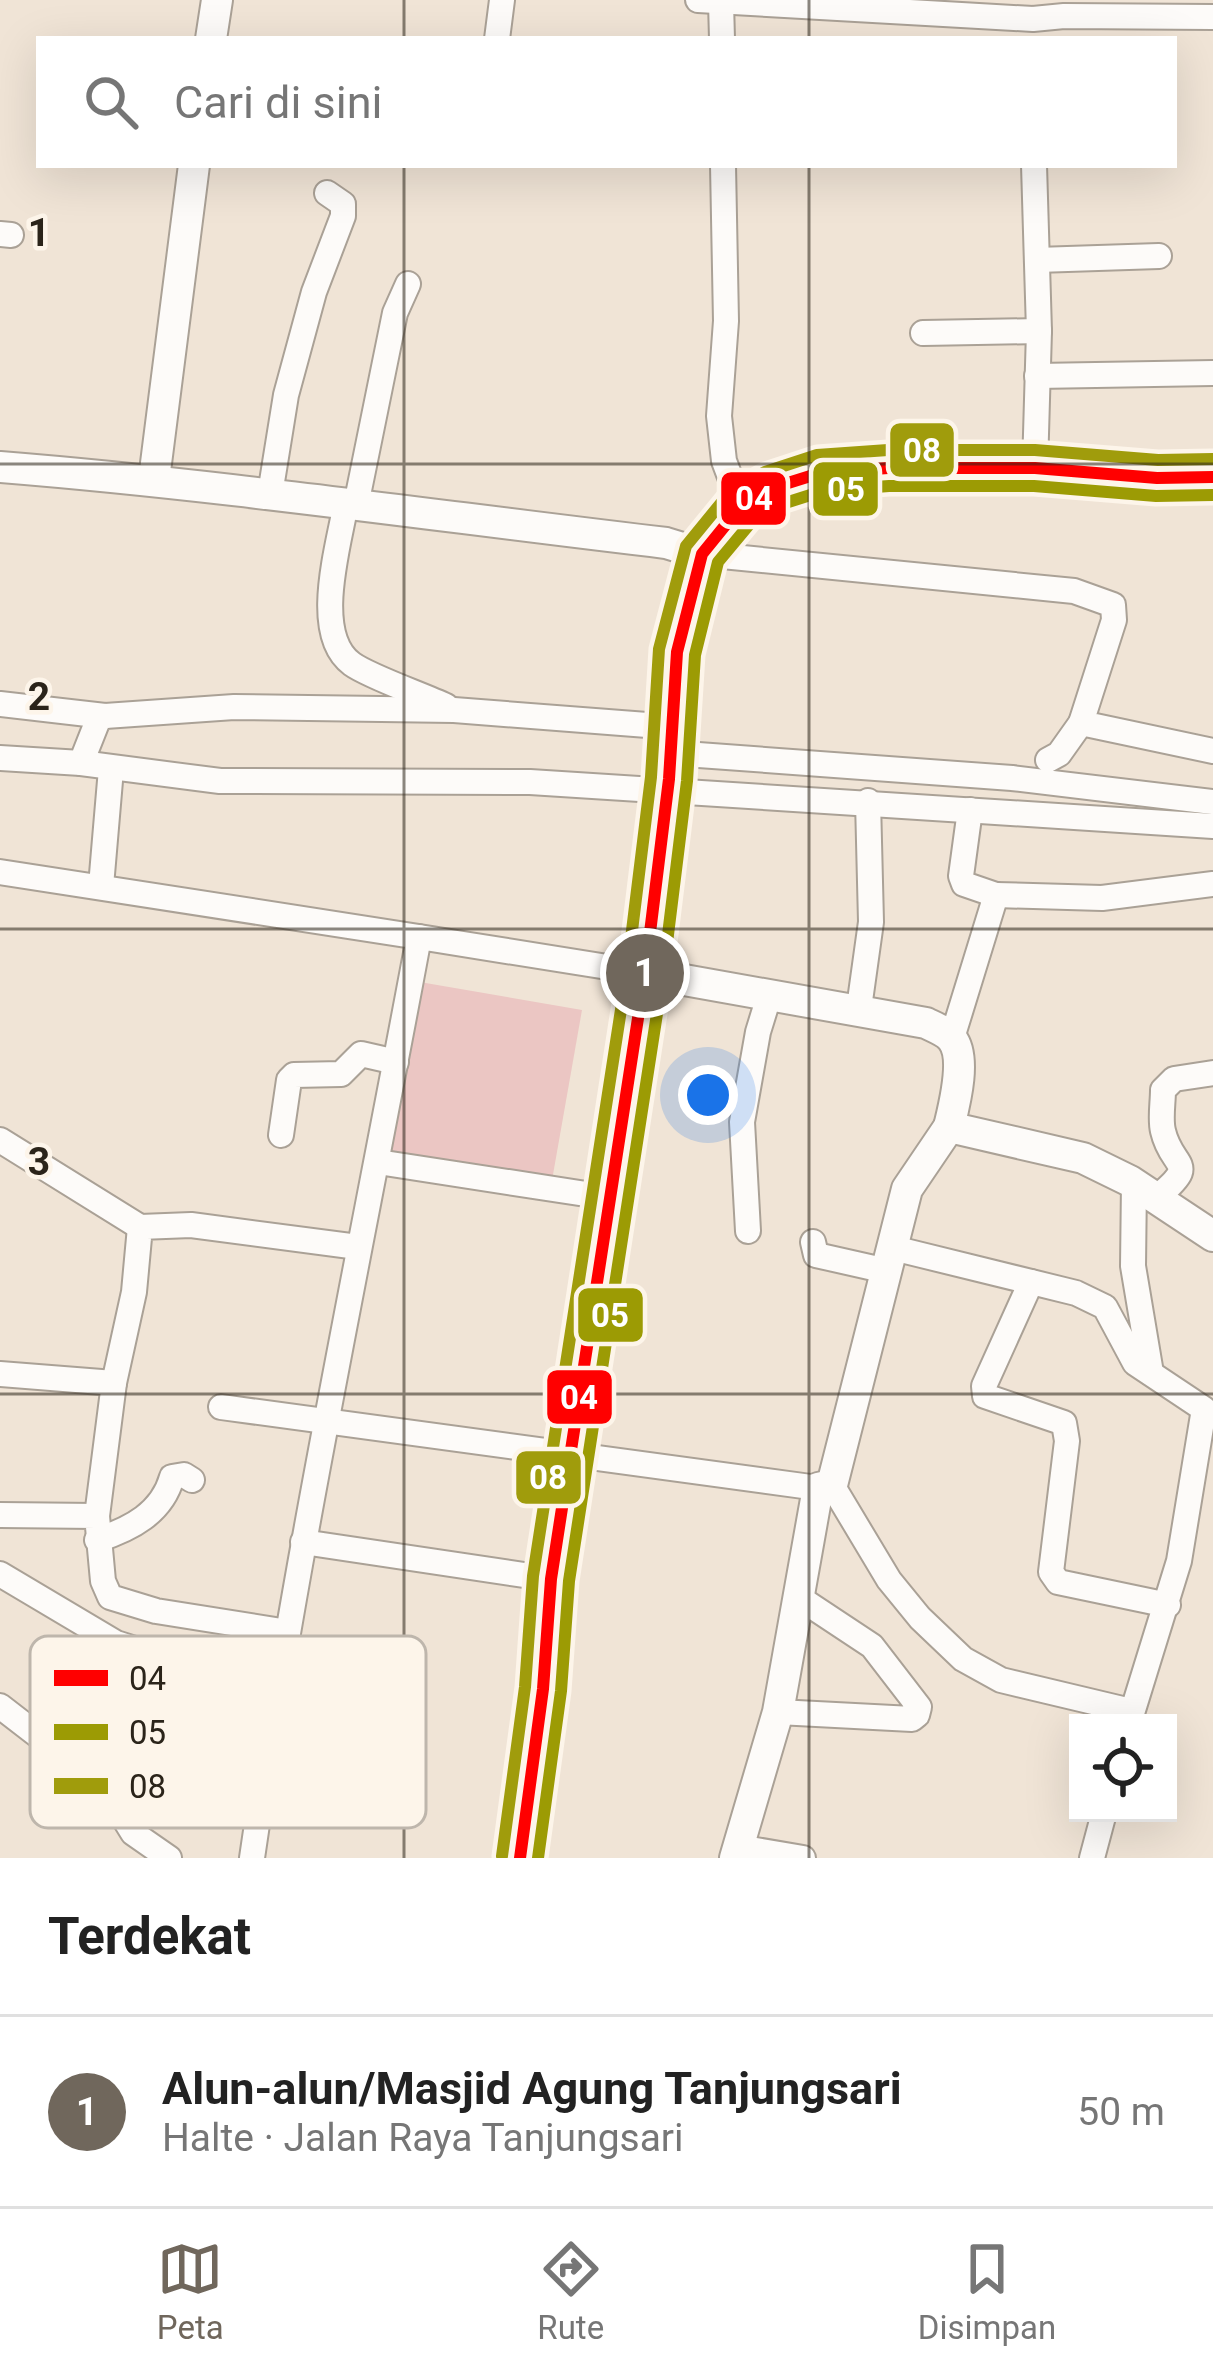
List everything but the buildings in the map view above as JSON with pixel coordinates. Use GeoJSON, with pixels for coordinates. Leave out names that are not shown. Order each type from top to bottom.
{"type":"FeatureCollection","features":[{"type":"Feature","properties":{"kind":"highway"},"geometry":{"type":"LineString","coordinates":[[520,1858],[543,1689],[551,1579],[645,973],[670,765],[677,652],[702,554],[741,506],[772,488],[820,473],[1035,467],[1157,478],[1213,477]]}},
{"type":"Feature","properties":{"kind":"street"},"geometry":{"type":"LineString","coordinates":[[211,36],[217,0]]}},
{"type":"Feature","properties":{"kind":"street"},"geometry":{"type":"LineString","coordinates":[[497,36],[502,0]]}},
{"type":"Feature","properties":{"kind":"street"},"geometry":{"type":"LineString","coordinates":[[722,36],[723,2],[891,6],[1033,29],[1070,8],[1213,17]]}},
{"type":"Feature","properties":{"kind":"street"},"geometry":{"type":"LineString","coordinates":[[154,479],[194,168]]}},
{"type":"Feature","properties":{"kind":"street"},"geometry":{"type":"LineString","coordinates":[[723,168],[726,321],[719,416],[724,461],[741,506]]}},
{"type":"Feature","properties":{"kind":"street"},"geometry":{"type":"LineString","coordinates":[[1034,168],[1039,331],[1035,467]]}},
{"type":"Feature","properties":{"kind":"street"},"geometry":{"type":"LineString","coordinates":[[270,494],[286,395],[314,292],[344,216],[343,205],[327,194]]}},
{"type":"Feature","properties":{"kind":"street"},"geometry":{"type":"LineString","coordinates":[[1037,260],[1159,256]]}},
{"type":"Feature","properties":{"kind":"street"},"geometry":{"type":"LineString","coordinates":[[408,284],[395,314],[331,596],[333,640],[353,665],[454,710],[670,765],[1012,778],[1213,802]]}},
{"type":"Feature","properties":{"kind":"street"},"geometry":{"type":"LineString","coordinates":[[923,333],[1039,331]]}},
{"type":"Feature","properties":{"kind":"street"},"geometry":{"type":"LineString","coordinates":[[1037,376],[1213,373]]}},
{"type":"Feature","properties":{"kind":"street"},"geometry":{"type":"LineString","coordinates":[[0,466],[154,479],[666,543],[702,554],[1074,591],[1103,598],[1113,604],[1114,620],[1082,724],[1048,760]]}},
{"type":"Feature","properties":{"kind":"street"},"geometry":{"type":"LineString","coordinates":[[0,704],[105,716],[234,707],[454,710]]}},
{"type":"Feature","properties":{"kind":"street"},"geometry":{"type":"LineString","coordinates":[[81,763],[98,720],[105,716]]}},
{"type":"Feature","properties":{"kind":"street"},"geometry":{"type":"LineString","coordinates":[[1082,724],[1213,751]]}},
{"type":"Feature","properties":{"kind":"street"},"geometry":{"type":"LineString","coordinates":[[0,758],[81,763],[220,782],[530,782],[1213,826]]}},
{"type":"Feature","properties":{"kind":"street"},"geometry":{"type":"LineString","coordinates":[[101,886],[111,769]]}},
{"type":"Feature","properties":{"kind":"street"},"geometry":{"type":"LineString","coordinates":[[859,1008],[871,922],[868,801]]}},
{"type":"Feature","properties":{"kind":"street"},"geometry":{"type":"LineString","coordinates":[[970,810],[961,876],[969,889],[996,895],[1102,898],[1213,884]]}},
{"type":"Feature","properties":{"kind":"street"},"geometry":{"type":"LineString","coordinates":[[0,872],[911,1017],[952,1038]]}},
{"type":"Feature","properties":{"kind":"street"},"geometry":{"type":"LineString","coordinates":[[803,1858],[737,1853],[778,1712],[813,1529],[907,1189],[949,1127],[958,1089],[952,1038],[996,895]]}},
{"type":"Feature","properties":{"kind":"street"},"geometry":{"type":"LineString","coordinates":[[287,1636],[419,937]]}},
{"type":"Feature","properties":{"kind":"street"},"geometry":{"type":"LineString","coordinates":[[748,1231],[742,1122],[758,1032],[770,994]]}},
{"type":"Feature","properties":{"kind":"street"},"geometry":{"type":"LineString","coordinates":[[281,1135],[289,1080],[294,1075],[341,1074],[361,1054],[396,1062]]}},
{"type":"Feature","properties":{"kind":"street"},"geometry":{"type":"LineString","coordinates":[[1145,1191],[1178,1180],[1181,1170],[1162,1126],[1163,1090],[1174,1079],[1213,1073]]}},
{"type":"Feature","properties":{"kind":"street"},"geometry":{"type":"LineString","coordinates":[[949,1127],[1083,1157],[1213,1236]]}},
{"type":"Feature","properties":{"kind":"street"},"geometry":{"type":"LineString","coordinates":[[0,1140],[140,1227],[191,1225],[358,1247]]}},
{"type":"Feature","properties":{"kind":"street"},"geometry":{"type":"LineString","coordinates":[[378,1162],[612,1198]]}},
{"type":"Feature","properties":{"kind":"street"},"geometry":{"type":"LineString","coordinates":[[1145,1191],[1133,1266],[1150,1373]]}},
{"type":"Feature","properties":{"kind":"street"},"geometry":{"type":"LineString","coordinates":[[140,1227],[134,1292],[114,1383],[97,1528],[103,1581],[110,1597],[156,1611],[288,1632]]}},
{"type":"Feature","properties":{"kind":"street"},"geometry":{"type":"LineString","coordinates":[[813,1242],[816,1255],[826,1259],[890,1259],[1031,1282],[1098,1302],[1128,1355],[1204,1408],[1168,1605],[1131,1714]]}},
{"type":"Feature","properties":{"kind":"street"},"geometry":{"type":"LineString","coordinates":[[1031,1282],[984,1386],[985,1396],[1064,1424],[1067,1441],[1051,1572],[1058,1582],[1168,1605]]}},
{"type":"Feature","properties":{"kind":"street"},"geometry":{"type":"LineString","coordinates":[[0,1373],[114,1383]]}},
{"type":"Feature","properties":{"kind":"street"},"geometry":{"type":"LineString","coordinates":[[221,1407],[825,1487],[889,1580],[963,1659],[1000,1680],[1119,1714]]}},
{"type":"Feature","properties":{"kind":"street"},"geometry":{"type":"LineString","coordinates":[[0,1515],[121,1532],[155,1510],[172,1477],[184,1475],[192,1480]]}},
{"type":"Feature","properties":{"kind":"street"},"geometry":{"type":"LineString","coordinates":[[303,1542],[551,1579]]}},
{"type":"Feature","properties":{"kind":"street"},"geometry":{"type":"LineString","coordinates":[[0,1574],[106,1636]]}},
{"type":"Feature","properties":{"kind":"street"},"geometry":{"type":"LineString","coordinates":[[778,1712],[912,1719],[919,1707],[872,1646],[798,1597]]}},
{"type":"Feature","properties":{"kind":"street"},"geometry":{"type":"LineString","coordinates":[[0,1706],[30,1727]]}},
{"type":"Feature","properties":{"kind":"street"},"geometry":{"type":"LineString","coordinates":[[1092,1858],[1102,1822]]}},
{"type":"Feature","properties":{"kind":"street"},"geometry":{"type":"LineString","coordinates":[[130,1828],[169,1858]]}},
{"type":"Feature","properties":{"kind":"street"},"geometry":{"type":"LineString","coordinates":[[253,1858],[257,1828]]}},
{"type":"Feature","properties":{"kind":"shaded area"},"geometry":{"type":"Polygon","coordinates":[[[414,981],[582,1010],[551,1186],[383,1157],[414,981]]]}},
{"type":"Feature","properties":{"kind":"transit line","name":"08"},"geometry":{"type":"LineString","coordinates":[[502,1856],[525,1687],[533,1576],[627,971],[651,777],[659,649],[686,546],[731,491],[765,472],[817,455],[1035,450],[1158,460],[1213,459]]}},
{"type":"Feature","properties":{"kind":"transit line","name":"04"},"geometry":{"type":"LineString","coordinates":[[520,1858],[543,1689],[551,1579],[645,973],[669,779],[677,652],[702,554],[741,506],[772,488],[820,473],[1035,468],[1157,478],[1213,477]]}},
{"type":"Feature","properties":{"kind":"transit line","name":"05"},"geometry":{"type":"LineString","coordinates":[[538,1858],[561,1691],[569,1581],[663,975],[687,781],[695,655],[718,562],[753,520],[779,505],[823,491],[1034,486],[1156,496],[1213,495]]}},
{"type":"Feature","properties":{"kind":"place","name":"Alun-alun/Masjid Agung Tanjungsari"},"geometry":{"type":"Point","coordinates":[645,973]}}]}
